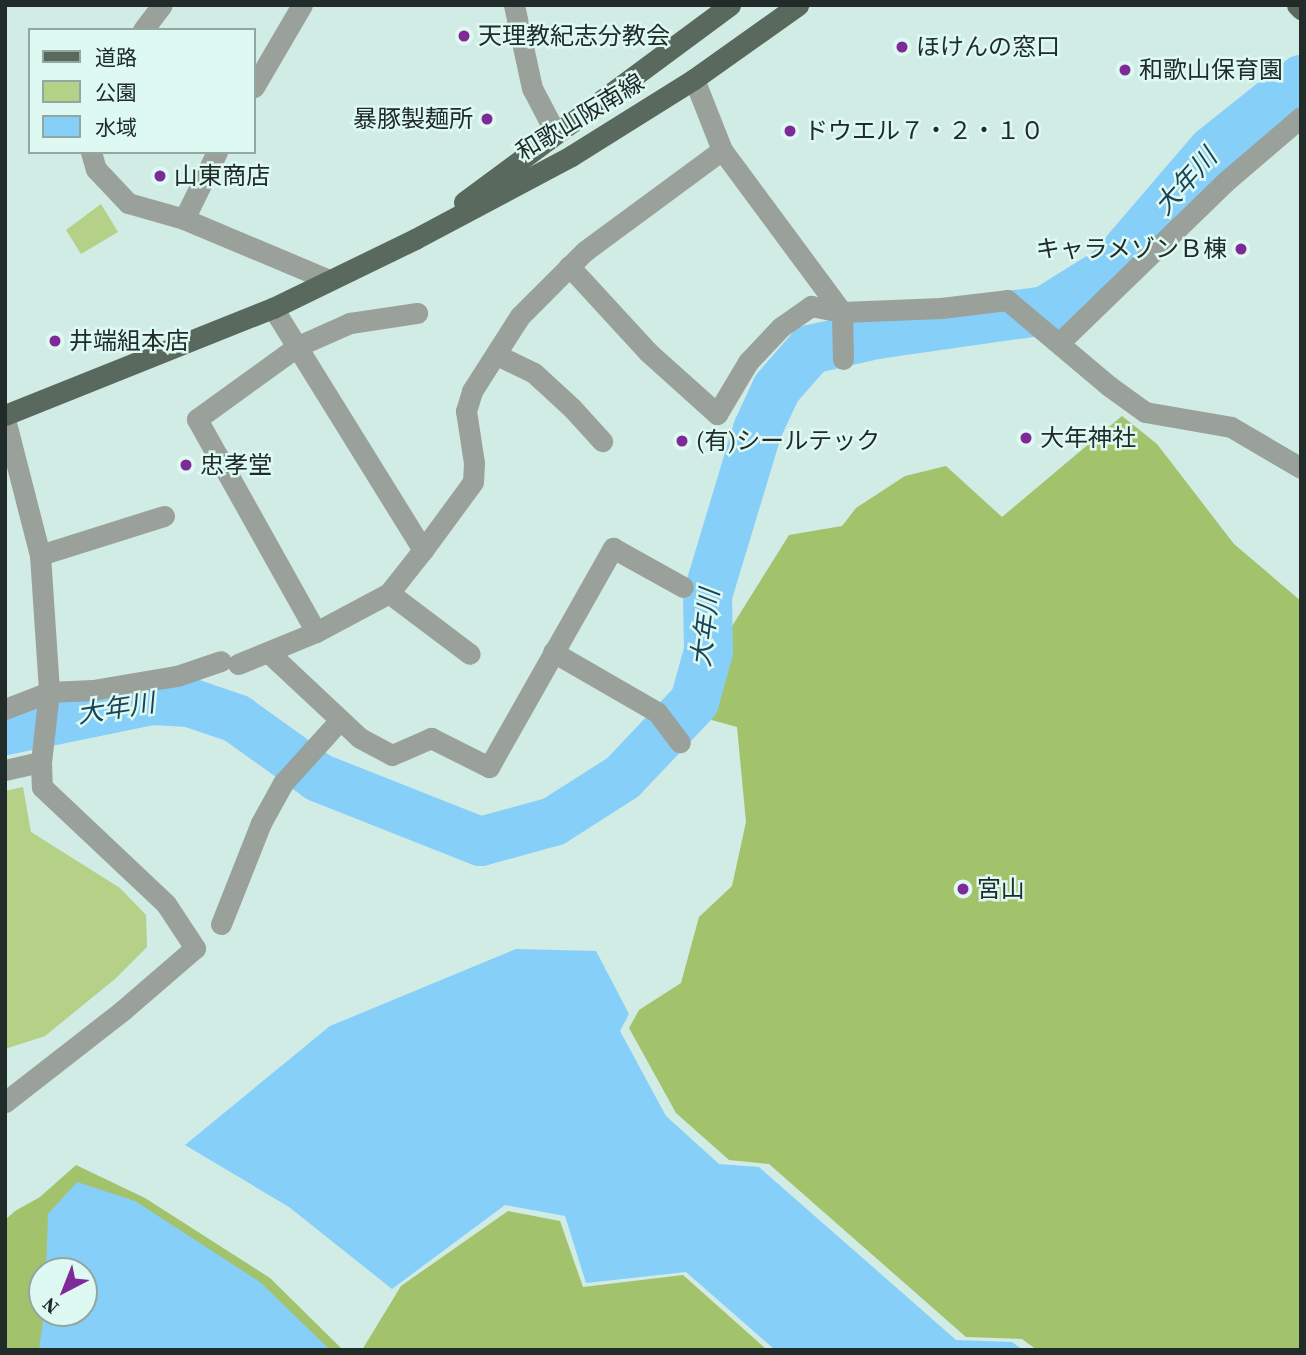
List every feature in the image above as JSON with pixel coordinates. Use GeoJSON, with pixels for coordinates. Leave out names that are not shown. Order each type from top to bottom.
{"type":"FeatureCollection","features":[{"type":"Feature","properties":{"kind":"main road"},"geometry":{"type":"LineString","coordinates":[[741,45],[772,5]]}},
{"type":"Feature","properties":{"kind":"main road","name":"和歌山阪南線"},"geometry":{"type":"LineString","coordinates":[[5,417],[273,309],[415,239],[571,156],[694,79],[798,5]]}},
{"type":"Feature","properties":{"kind":"main road"},"geometry":{"type":"LineString","coordinates":[[1297,5],[1301,9]]}},
{"type":"Feature","properties":{"kind":"main road","name":"和歌山阪南線"},"geometry":{"type":"LineString","coordinates":[[415,239],[726,7]]}},
{"type":"Feature","properties":{"kind":"street"},"geometry":{"type":"LineString","coordinates":[[145,28],[162,5]]}},
{"type":"Feature","properties":{"kind":"street"},"geometry":{"type":"LineString","coordinates":[[256,84],[302,5]]}},
{"type":"Feature","properties":{"kind":"street"},"geometry":{"type":"LineString","coordinates":[[514,5],[531,88],[555,132]]}},
{"type":"Feature","properties":{"kind":"street"},"geometry":{"type":"LineString","coordinates":[[694,79],[722,150],[842,312],[843,359]]}},
{"type":"Feature","properties":{"kind":"street"},"geometry":{"type":"LineString","coordinates":[[1054,339],[1225,182],[1301,117]]}},
{"type":"Feature","properties":{"kind":"street"},"geometry":{"type":"LineString","coordinates":[[5,709],[48,697],[177,676],[268,652],[316,632],[389,593],[473,482],[474,463],[466,411],[472,391],[520,316],[569,266],[722,150]]}},
{"type":"Feature","properties":{"kind":"street"},"geometry":{"type":"LineString","coordinates":[[92,154],[96,169],[128,203],[184,219],[329,280]]}},
{"type":"Feature","properties":{"kind":"street"},"geometry":{"type":"LineString","coordinates":[[184,219],[217,154]]}},
{"type":"Feature","properties":{"kind":"street"},"geometry":{"type":"LineString","coordinates":[[569,266],[648,352],[717,414],[748,362],[781,327],[811,306],[842,312],[941,308],[1007,300],[1145,412],[1231,426],[1301,468]]}},
{"type":"Feature","properties":{"kind":"street"},"geometry":{"type":"LineString","coordinates":[[273,309],[423,550]]}},
{"type":"Feature","properties":{"kind":"street"},"geometry":{"type":"LineString","coordinates":[[316,632],[197,419],[298,346],[350,323],[417,313]]}},
{"type":"Feature","properties":{"kind":"street"},"geometry":{"type":"LineString","coordinates":[[497,355],[534,373],[572,408],[602,441]]}},
{"type":"Feature","properties":{"kind":"street"},"geometry":{"type":"LineString","coordinates":[[5,417],[40,555],[48,697],[41,762],[42,788],[166,904],[195,948],[122,1011],[5,1101]]}},
{"type":"Feature","properties":{"kind":"street"},"geometry":{"type":"LineString","coordinates":[[40,555],[164,516]]}},
{"type":"Feature","properties":{"kind":"street"},"geometry":{"type":"LineString","coordinates":[[268,652],[360,738],[392,755],[431,738],[489,766],[613,548],[683,587]]}},
{"type":"Feature","properties":{"kind":"street"},"geometry":{"type":"LineString","coordinates":[[389,593],[470,654]]}},
{"type":"Feature","properties":{"kind":"street"},"geometry":{"type":"LineString","coordinates":[[553,652],[657,712],[680,742]]}},
{"type":"Feature","properties":{"kind":"street"},"geometry":{"type":"LineString","coordinates":[[221,924],[261,822],[283,783],[340,720]]}},
{"type":"Feature","properties":{"kind":"street"},"geometry":{"type":"LineString","coordinates":[[5,769],[41,762]]}},
{"type":"Feature","properties":{"kind":"green space"},"geometry":{"type":"Polygon","coordinates":[[[101,204],[118,232],[81,254],[66,230],[101,204]]]}},
{"type":"Feature","properties":{"kind":"green space"},"geometry":{"type":"Polygon","coordinates":[[[1122,416],[1157,444],[1234,544],[1301,601],[1301,1350],[1037,1350],[1022,1339],[966,1337],[769,1164],[729,1160],[676,1113],[629,1028],[639,1010],[681,983],[699,917],[732,886],[746,822],[737,727],[708,719],[729,631],[789,535],[842,526],[856,508],[905,476],[946,466],[1002,517],[1122,416]]]}},
{"type":"Feature","properties":{"kind":"green space"},"geometry":{"type":"Polygon","coordinates":[[[23,787],[31,832],[120,888],[146,915],[147,947],[115,979],[45,1036],[5,1049],[5,791],[23,787]]]}},
{"type":"Feature","properties":{"kind":"green space"},"geometry":{"type":"Polygon","coordinates":[[[76,1165],[145,1198],[270,1278],[343,1350],[5,1350],[5,1220],[40,1197],[76,1165]]]}},
{"type":"Feature","properties":{"kind":"green space"},"geometry":{"type":"Polygon","coordinates":[[[508,1211],[560,1221],[583,1287],[683,1275],[767,1350],[362,1350],[401,1286],[508,1211]]]}},
{"type":"Feature","properties":{"kind":"water"},"geometry":{"type":"Polygon","coordinates":[[[516,949],[596,951],[629,1014],[620,1031],[666,1116],[719,1164],[759,1167],[956,1340],[1012,1342],[1023,1350],[775,1350],[686,1272],[586,1283],[565,1216],[505,1205],[392,1289],[289,1207],[185,1145],[330,1026],[516,949]]]}},
{"type":"Feature","properties":{"kind":"water"},"geometry":{"type":"Polygon","coordinates":[[[77,1182],[135,1201],[260,1282],[330,1350],[39,1350],[42,1327],[98,1327],[98,1257],[46,1257],[48,1214],[77,1182]]]}},
{"type":"Feature","properties":{"kind":"waterway","name":"大年川"},"geometry":{"type":"LineString","coordinates":[[5,730],[151,700],[189,702],[236,718],[318,777],[480,841],[553,821],[622,777],[694,701],[708,651],[707,595],[757,429],[776,388],[810,349],[876,334],[1045,310],[1109,270],[1212,150],[1301,79]]}},
{"type":"Feature","properties":{"kind":"place","name":"天理教紀志分教会"},"geometry":{"type":"Point","coordinates":[464,36]}},
{"type":"Feature","properties":{"kind":"place","name":"ほけんの窓口"},"geometry":{"type":"Point","coordinates":[902,47]}},
{"type":"Feature","properties":{"kind":"place","name":"和歌山保育園"},"geometry":{"type":"Point","coordinates":[1125,70]}},
{"type":"Feature","properties":{"kind":"place","name":"暴豚製麺所"},"geometry":{"type":"Point","coordinates":[487,119]}},
{"type":"Feature","properties":{"kind":"place","name":"ドウエル７・２・１０"},"geometry":{"type":"Point","coordinates":[790,131]}},
{"type":"Feature","properties":{"kind":"place","name":"山東商店"},"geometry":{"type":"Point","coordinates":[160,176]}},
{"type":"Feature","properties":{"kind":"place","name":"キャラメゾンＢ棟"},"geometry":{"type":"Point","coordinates":[1241,249]}},
{"type":"Feature","properties":{"kind":"place","name":"井端組本店"},"geometry":{"type":"Point","coordinates":[55,341]}},
{"type":"Feature","properties":{"kind":"place","name":"大年神社"},"geometry":{"type":"Point","coordinates":[1026,438]}},
{"type":"Feature","properties":{"kind":"place","name":"(有)シールテック"},"geometry":{"type":"Point","coordinates":[682,441]}},
{"type":"Feature","properties":{"kind":"place","name":"忠孝堂"},"geometry":{"type":"Point","coordinates":[186,465]}},
{"type":"Feature","properties":{"kind":"place","name":"宮山"},"geometry":{"type":"Point","coordinates":[963,889]}}]}
